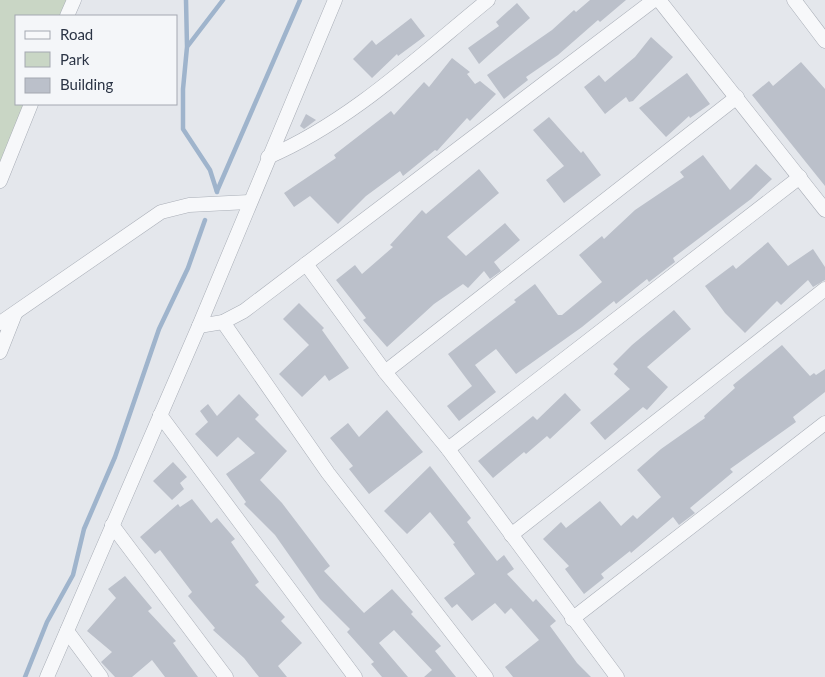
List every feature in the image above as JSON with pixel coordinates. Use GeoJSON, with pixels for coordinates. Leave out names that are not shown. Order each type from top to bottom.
{"type":"FeatureCollection","features":[{"type":"Feature","properties":{"kind":"street"},"geometry":{"type":"LineString","coordinates":[[67,15],[74,0]]}},
{"type":"Feature","properties":{"kind":"street"},"geometry":{"type":"LineString","coordinates":[[47,677],[199,326],[249,202],[335,0]]}},
{"type":"Feature","properties":{"kind":"street"},"geometry":{"type":"LineString","coordinates":[[268,157],[289,148],[324,127],[378,89],[488,0]]}},
{"type":"Feature","properties":{"kind":"street"},"geometry":{"type":"LineString","coordinates":[[199,326],[223,322],[244,311],[654,0]]}},
{"type":"Feature","properties":{"kind":"street"},"geometry":{"type":"LineString","coordinates":[[659,0],[825,210]]}},
{"type":"Feature","properties":{"kind":"street"},"geometry":{"type":"LineString","coordinates":[[794,0],[825,42]]}},
{"type":"Feature","properties":{"kind":"street"},"geometry":{"type":"LineString","coordinates":[[385,372],[737,97]]}},
{"type":"Feature","properties":{"kind":"street"},"geometry":{"type":"LineString","coordinates":[[0,181],[31,105]]}},
{"type":"Feature","properties":{"kind":"street"},"geometry":{"type":"LineString","coordinates":[[448,450],[800,177]]}},
{"type":"Feature","properties":{"kind":"street"},"geometry":{"type":"LineString","coordinates":[[0,323],[16,314],[161,212],[188,205],[249,202]]}},
{"type":"Feature","properties":{"kind":"street"},"geometry":{"type":"LineString","coordinates":[[306,264],[385,372],[448,450],[617,677]]}},
{"type":"Feature","properties":{"kind":"street"},"geometry":{"type":"LineString","coordinates":[[511,535],[825,288]]}},
{"type":"Feature","properties":{"kind":"street"},"geometry":{"type":"LineString","coordinates":[[0,352],[16,314]]}},
{"type":"Feature","properties":{"kind":"street"},"geometry":{"type":"LineString","coordinates":[[223,322],[328,473],[486,677]]}},
{"type":"Feature","properties":{"kind":"street"},"geometry":{"type":"LineString","coordinates":[[160,415],[355,677]]}},
{"type":"Feature","properties":{"kind":"street"},"geometry":{"type":"LineString","coordinates":[[572,619],[825,423]]}},
{"type":"Feature","properties":{"kind":"street"},"geometry":{"type":"LineString","coordinates":[[112,525],[226,677]]}},
{"type":"Feature","properties":{"kind":"street"},"geometry":{"type":"LineString","coordinates":[[67,632],[101,677]]}},
{"type":"Feature","properties":{"kind":"green space"},"geometry":{"type":"Polygon","coordinates":[[[0,0],[77,0],[70,15],[15,15],[15,105],[28,105],[0,165],[0,0]]]}},
{"type":"Feature","properties":{"kind":"building"},"geometry":{"type":"Polygon","coordinates":[[[590,0],[626,0],[600,22],[598,20],[558,55],[526,77],[528,80],[504,99],[487,75],[552,30],[574,10],[576,12],[590,0]]]}},
{"type":"Feature","properties":{"kind":"building"},"geometry":{"type":"Polygon","coordinates":[[[517,3],[530,18],[479,64],[468,48],[499,26],[496,22],[517,3]]]}},
{"type":"Feature","properties":{"kind":"building"},"geometry":{"type":"Polygon","coordinates":[[[411,18],[425,36],[398,56],[397,54],[372,78],[353,59],[372,40],[376,45],[411,18]]]}},
{"type":"Feature","properties":{"kind":"building"},"geometry":{"type":"Polygon","coordinates":[[[651,37],[673,57],[633,101],[629,102],[626,97],[605,114],[584,87],[599,75],[605,82],[635,57],[651,37]]]}},
{"type":"Feature","properties":{"kind":"building"},"geometry":{"type":"Polygon","coordinates":[[[452,58],[470,72],[467,74],[475,84],[480,81],[496,94],[470,121],[467,118],[437,151],[435,150],[403,176],[400,171],[366,196],[338,224],[310,196],[294,207],[284,193],[336,158],[334,155],[391,111],[394,115],[424,82],[429,87],[452,58]]]}},
{"type":"Feature","properties":{"kind":"building"},"geometry":{"type":"Polygon","coordinates":[[[801,62],[825,89],[825,186],[752,95],[769,81],[773,86],[801,62]]]}},
{"type":"Feature","properties":{"kind":"building"},"geometry":{"type":"Polygon","coordinates":[[[687,73],[710,104],[690,118],[689,116],[666,137],[639,108],[687,73]]]}},
{"type":"Feature","properties":{"kind":"building"},"geometry":{"type":"Polygon","coordinates":[[[306,114],[316,120],[304,129],[300,126],[306,114]]]}},
{"type":"Feature","properties":{"kind":"building"},"geometry":{"type":"Polygon","coordinates":[[[549,117],[581,153],[583,151],[601,175],[564,203],[546,180],[564,166],[533,130],[549,117]]]}},
{"type":"Feature","properties":{"kind":"building"},"geometry":{"type":"Polygon","coordinates":[[[703,155],[730,190],[756,164],[772,179],[751,199],[673,258],[675,262],[649,282],[647,279],[616,304],[614,301],[582,327],[516,374],[496,349],[475,365],[496,392],[459,421],[447,406],[472,386],[448,354],[516,302],[514,300],[535,284],[558,315],[562,315],[602,282],[579,255],[602,236],[604,239],[635,210],[684,177],[680,172],[703,155]]]}},
{"type":"Feature","properties":{"kind":"building"},"geometry":{"type":"Polygon","coordinates":[[[479,169],[499,193],[447,237],[466,256],[505,223],[520,240],[494,262],[501,271],[490,279],[484,271],[468,288],[463,284],[434,304],[387,347],[363,320],[366,318],[336,280],[355,265],[362,274],[393,247],[390,245],[422,210],[426,214],[479,169]]]}},
{"type":"Feature","properties":{"kind":"building"},"geometry":{"type":"Polygon","coordinates":[[[768,242],[788,266],[813,249],[825,267],[825,280],[813,287],[808,280],[781,305],[777,301],[745,333],[725,313],[705,286],[733,265],[736,269],[768,242]]]}},
{"type":"Feature","properties":{"kind":"building"},"geometry":{"type":"Polygon","coordinates":[[[299,303],[324,328],[322,330],[349,368],[329,381],[325,375],[302,397],[279,374],[309,345],[283,319],[299,303]]]}},
{"type":"Feature","properties":{"kind":"building"},"geometry":{"type":"Polygon","coordinates":[[[674,310],[691,329],[647,367],[668,387],[647,410],[643,407],[605,440],[590,423],[630,389],[614,374],[618,369],[613,364],[632,345],[674,310]]]}},
{"type":"Feature","properties":{"kind":"building"},"geometry":{"type":"Polygon","coordinates":[[[782,345],[810,376],[814,373],[816,375],[825,369],[825,392],[793,417],[796,422],[730,469],[733,472],[690,508],[695,513],[679,525],[673,517],[631,553],[630,551],[601,574],[604,578],[584,594],[565,569],[569,566],[543,539],[561,522],[566,528],[600,501],[621,526],[633,515],[637,519],[661,497],[637,470],[661,449],[705,418],[704,416],[735,388],[733,385],[782,345]]]}},
{"type":"Feature","properties":{"kind":"building"},"geometry":{"type":"Polygon","coordinates":[[[565,393],[581,410],[550,439],[547,436],[493,478],[478,461],[533,416],[537,420],[565,393]]]}},
{"type":"Feature","properties":{"kind":"building"},"geometry":{"type":"Polygon","coordinates":[[[239,394],[259,415],[255,419],[287,451],[260,480],[282,503],[330,566],[324,571],[364,613],[392,589],[413,612],[411,614],[441,646],[435,651],[456,677],[424,677],[432,670],[394,630],[379,643],[408,677],[382,677],[371,664],[374,662],[347,632],[350,629],[320,599],[275,535],[244,504],[246,502],[226,474],[255,453],[238,437],[217,457],[195,434],[208,422],[200,411],[208,404],[217,416],[239,394]]]}},
{"type":"Feature","properties":{"kind":"building"},"geometry":{"type":"Polygon","coordinates":[[[387,410],[423,452],[369,494],[349,469],[353,466],[330,438],[348,423],[359,437],[387,410]]]}},
{"type":"Feature","properties":{"kind":"building"},"geometry":{"type":"Polygon","coordinates":[[[173,462],[187,477],[180,483],[184,489],[172,500],[153,481],[173,462]]]}},
{"type":"Feature","properties":{"kind":"building"},"geometry":{"type":"Polygon","coordinates":[[[430,466],[471,518],[467,522],[497,561],[504,555],[514,569],[507,574],[533,602],[536,599],[556,621],[550,626],[577,663],[591,677],[513,677],[505,667],[539,640],[511,608],[505,614],[495,603],[472,621],[457,604],[452,608],[444,598],[475,574],[453,544],[455,543],[430,512],[407,534],[384,511],[430,466]]]}},
{"type":"Feature","properties":{"kind":"building"},"geometry":{"type":"Polygon","coordinates":[[[192,499],[211,523],[217,518],[235,539],[231,542],[259,582],[255,585],[285,617],[281,621],[302,643],[278,666],[287,677],[259,677],[244,658],[213,630],[215,628],[188,596],[192,592],[160,550],[155,554],[140,537],[178,504],[180,507],[192,499]]]}},
{"type":"Feature","properties":{"kind":"building"},"geometry":{"type":"Polygon","coordinates":[[[125,576],[152,608],[148,611],[176,641],[173,643],[198,677],[165,677],[152,660],[132,677],[115,677],[101,662],[112,652],[87,631],[116,598],[108,589],[125,576]]]}},
{"type":"Feature","properties":{"kind":"waterway"},"geometry":{"type":"LineString","coordinates":[[186,0],[187,46]]}},
{"type":"Feature","properties":{"kind":"waterway"},"geometry":{"type":"LineString","coordinates":[[217,192],[210,170],[183,129],[183,89],[187,47],[223,0]]}},
{"type":"Feature","properties":{"kind":"waterway"},"geometry":{"type":"LineString","coordinates":[[217,191],[300,0]]}},
{"type":"Feature","properties":{"kind":"waterway"},"geometry":{"type":"LineString","coordinates":[[25,677],[47,622],[73,575],[84,529],[115,457],[159,329],[188,268],[205,220]]}}]}
